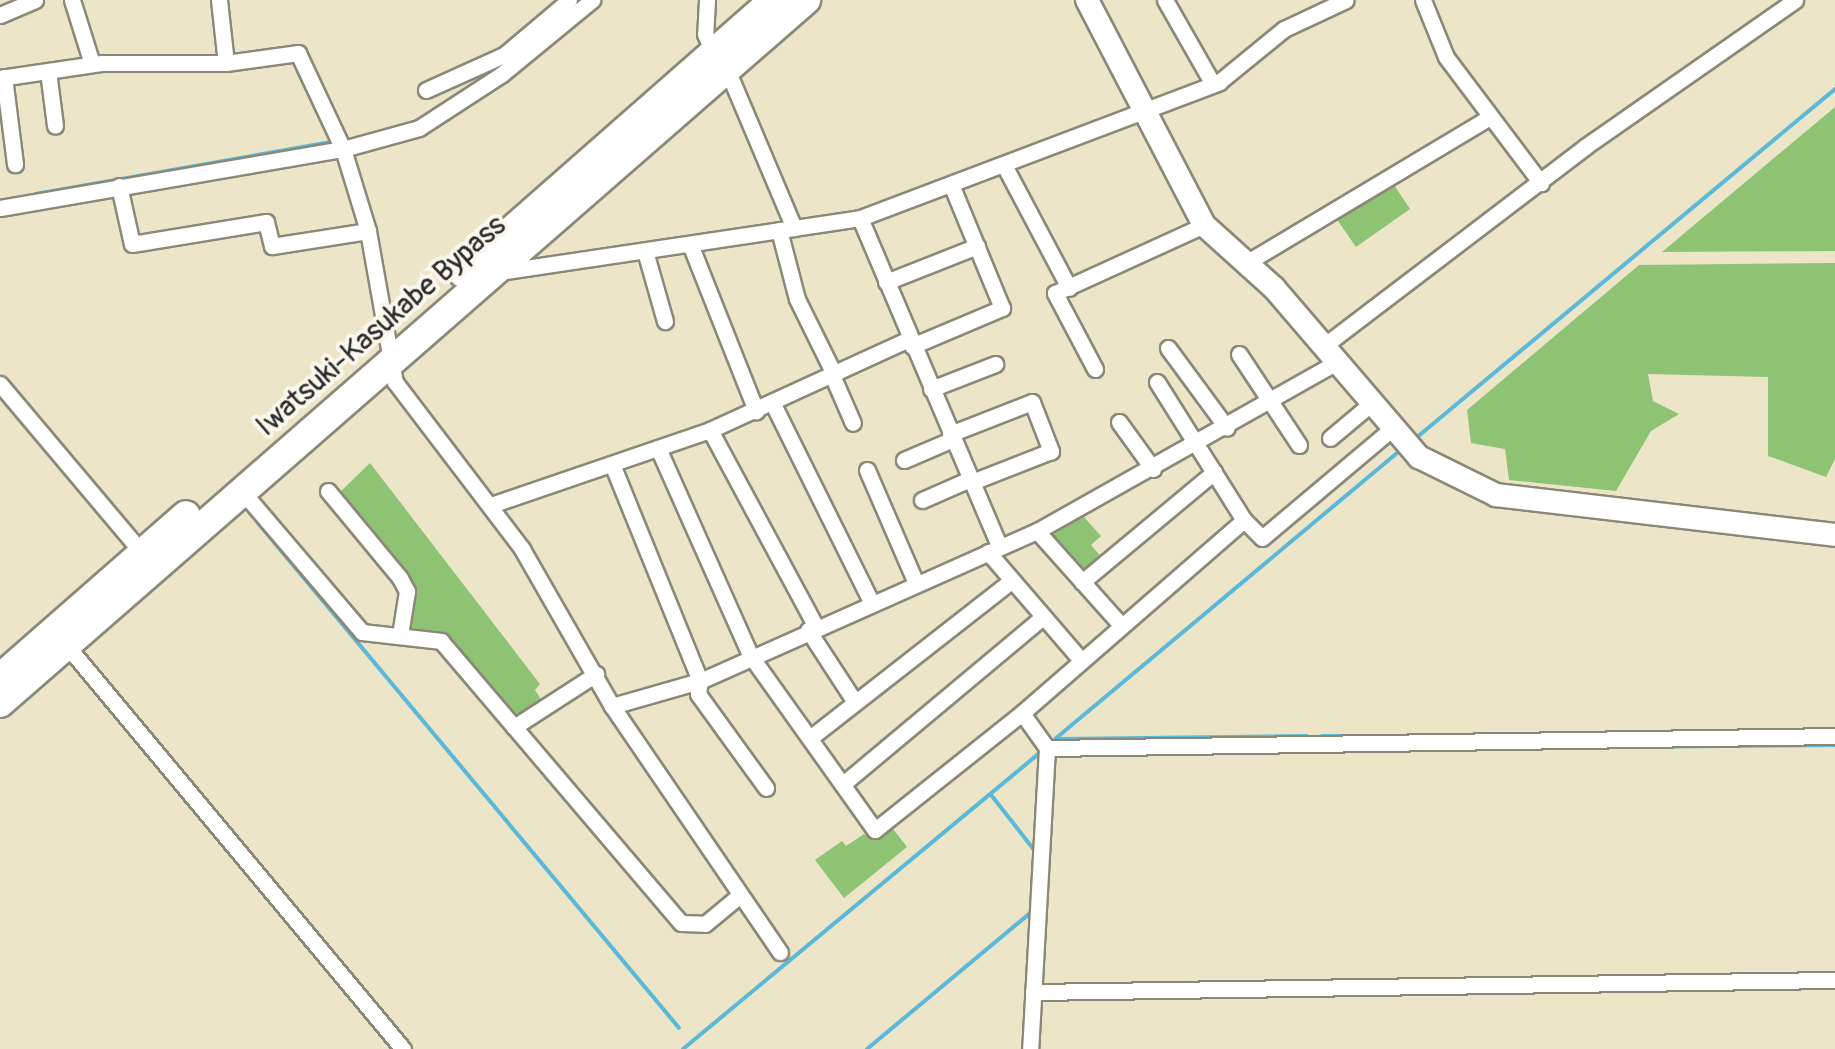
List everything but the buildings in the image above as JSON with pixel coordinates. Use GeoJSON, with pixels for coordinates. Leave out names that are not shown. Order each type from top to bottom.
{"type":"FeatureCollection","features":[{"type":"Feature","properties":{"kind":"highway","name":"Iwatsuki-Kasukabe Bypass"},"geometry":{"type":"LineString","coordinates":[[0,702],[242,491],[391,349],[492,273],[719,59],[774,0]]}},
{"type":"Feature","properties":{"kind":"highway","name":"Iwatsuki-Kasukabe Bypass"},"geometry":{"type":"LineString","coordinates":[[0,678],[391,349],[719,59],[806,0]]}},
{"type":"Feature","properties":{"kind":"street"},"geometry":{"type":"LineString","coordinates":[[0,15],[35,0]]}},
{"type":"Feature","properties":{"kind":"street"},"geometry":{"type":"LineString","coordinates":[[72,0],[92,64]]}},
{"type":"Feature","properties":{"kind":"street"},"geometry":{"type":"LineString","coordinates":[[219,0],[226,64]]}},
{"type":"Feature","properties":{"kind":"street"},"geometry":{"type":"LineString","coordinates":[[426,90],[498,67],[569,0]]}},
{"type":"Feature","properties":{"kind":"street"},"geometry":{"type":"LineString","coordinates":[[0,208],[343,149],[419,128],[592,0]]}},
{"type":"Feature","properties":{"kind":"street"},"geometry":{"type":"LineString","coordinates":[[707,0],[705,34],[719,59],[786,229],[798,299],[852,422]]}},
{"type":"Feature","properties":{"kind":"street"},"geometry":{"type":"LineString","coordinates":[[1087,0],[1149,110],[1204,224],[1332,353],[1419,457],[1496,495],[1835,535]]}},
{"type":"Feature","properties":{"kind":"street"},"geometry":{"type":"LineString","coordinates":[[1165,0],[1213,84]]}},
{"type":"Feature","properties":{"kind":"street"},"geometry":{"type":"LineString","coordinates":[[492,273],[860,218],[1213,84],[1284,29],[1346,0]]}},
{"type":"Feature","properties":{"kind":"street"},"geometry":{"type":"LineString","coordinates":[[1431,0],[1422,0],[1446,57],[1540,183]]}},
{"type":"Feature","properties":{"kind":"street"},"geometry":{"type":"LineString","coordinates":[[612,706],[700,680],[1038,531],[1268,404],[1540,183],[1796,0]]}},
{"type":"Feature","properties":{"kind":"street"},"geometry":{"type":"LineString","coordinates":[[14,164],[2,78],[92,64],[226,64],[298,53],[343,149],[368,231],[395,382],[491,505],[612,706],[780,952]]}},
{"type":"Feature","properties":{"kind":"street"},"geometry":{"type":"LineString","coordinates":[[48,71],[56,126]]}},
{"type":"Feature","properties":{"kind":"street"},"geometry":{"type":"LineString","coordinates":[[1246,264],[1490,118]]}},
{"type":"Feature","properties":{"kind":"street"},"geometry":{"type":"LineString","coordinates":[[1004,164],[1069,288]]}},
{"type":"Feature","properties":{"kind":"street"},"geometry":{"type":"LineString","coordinates":[[491,505],[710,430],[833,374],[1002,308],[951,184]]}},
{"type":"Feature","properties":{"kind":"street"},"geometry":{"type":"LineString","coordinates":[[120,186],[132,244],[266,222],[272,246],[368,231]]}},
{"type":"Feature","properties":{"kind":"street"},"geometry":{"type":"LineString","coordinates":[[860,218],[971,481],[994,549],[1011,580],[1080,660]]}},
{"type":"Feature","properties":{"kind":"street"},"geometry":{"type":"LineString","coordinates":[[1095,369],[1055,293],[1204,224]]}},
{"type":"Feature","properties":{"kind":"street"},"geometry":{"type":"LineString","coordinates":[[690,244],[756,410]]}},
{"type":"Feature","properties":{"kind":"street"},"geometry":{"type":"LineString","coordinates":[[886,282],[977,246]]}},
{"type":"Feature","properties":{"kind":"street"},"geometry":{"type":"LineString","coordinates":[[645,251],[665,321]]}},
{"type":"Feature","properties":{"kind":"street"},"geometry":{"type":"LineString","coordinates":[[1168,348],[1227,428]]}},
{"type":"Feature","properties":{"kind":"street"},"geometry":{"type":"LineString","coordinates":[[1239,354],[1268,404],[1299,445]]}},
{"type":"Feature","properties":{"kind":"street"},"geometry":{"type":"LineString","coordinates":[[931,389],[995,364]]}},
{"type":"Feature","properties":{"kind":"street"},"geometry":{"type":"LineString","coordinates":[[1157,382],[1244,520],[1262,538],[1394,427]]}},
{"type":"Feature","properties":{"kind":"street"},"geometry":{"type":"LineString","coordinates":[[0,384],[143,554]]}},
{"type":"Feature","properties":{"kind":"street"},"geometry":{"type":"LineString","coordinates":[[904,460],[1032,402],[1050,451],[922,500]]}},
{"type":"Feature","properties":{"kind":"street"},"geometry":{"type":"LineString","coordinates":[[1330,438],[1373,402]]}},
{"type":"Feature","properties":{"kind":"street"},"geometry":{"type":"LineString","coordinates":[[772,404],[872,602]]}},
{"type":"Feature","properties":{"kind":"street"},"geometry":{"type":"LineString","coordinates":[[1118,422],[1153,469]]}},
{"type":"Feature","properties":{"kind":"street"},"geometry":{"type":"LineString","coordinates":[[710,430],[812,629],[856,702]]}},
{"type":"Feature","properties":{"kind":"street"},"geometry":{"type":"LineString","coordinates":[[658,448],[750,655],[874,830],[1022,713],[1244,520]]}},
{"type":"Feature","properties":{"kind":"street"},"geometry":{"type":"LineString","coordinates":[[612,464],[700,680],[698,694],[766,788]]}},
{"type":"Feature","properties":{"kind":"street"},"geometry":{"type":"LineString","coordinates":[[867,470],[916,583]]}},
{"type":"Feature","properties":{"kind":"street"},"geometry":{"type":"LineString","coordinates":[[1082,582],[1214,472]]}},
{"type":"Feature","properties":{"kind":"street"},"geometry":{"type":"LineString","coordinates":[[242,491],[282,530],[362,632],[441,642],[681,923],[704,924],[740,895]]}},
{"type":"Feature","properties":{"kind":"street"},"geometry":{"type":"LineString","coordinates":[[328,491],[407,591],[401,630]]}},
{"type":"Feature","properties":{"kind":"street"},"geometry":{"type":"LineString","coordinates":[[1038,531],[1122,626]]}},
{"type":"Feature","properties":{"kind":"street"},"geometry":{"type":"LineString","coordinates":[[810,738],[1011,580]]}},
{"type":"Feature","properties":{"kind":"street"},"geometry":{"type":"LineString","coordinates":[[843,784],[1042,617]]}},
{"type":"Feature","properties":{"kind":"street"},"geometry":{"type":"LineString","coordinates":[[68,646],[403,1049]]}},
{"type":"Feature","properties":{"kind":"street"},"geometry":{"type":"LineString","coordinates":[[514,727],[596,674]]}},
{"type":"Feature","properties":{"kind":"street"},"geometry":{"type":"LineString","coordinates":[[1022,713],[1047,748],[1030,1049]]}},
{"type":"Feature","properties":{"kind":"street"},"geometry":{"type":"LineString","coordinates":[[1047,748],[1835,736]]}},
{"type":"Feature","properties":{"kind":"street"},"geometry":{"type":"LineString","coordinates":[[1033,992],[1835,980]]}},
{"type":"Feature","properties":{"kind":"green space"},"geometry":{"type":"Polygon","coordinates":[[[1835,107],[1835,251],[1662,252],[1835,107]]]}},
{"type":"Feature","properties":{"kind":"green space"},"geometry":{"type":"Polygon","coordinates":[[[1394,185],[1410,209],[1356,247],[1336,218],[1394,185]]]}},
{"type":"Feature","properties":{"kind":"green space"},"geometry":{"type":"Polygon","coordinates":[[[1835,263],[1835,459],[1826,477],[1768,456],[1768,377],[1648,374],[1653,401],[1679,414],[1651,431],[1616,491],[1509,480],[1505,449],[1471,443],[1467,410],[1639,265],[1835,263]]]}},
{"type":"Feature","properties":{"kind":"green space"},"geometry":{"type":"Polygon","coordinates":[[[370,463],[540,684],[535,690],[542,701],[524,716],[515,716],[445,635],[406,628],[410,590],[336,496],[370,463]]]}},
{"type":"Feature","properties":{"kind":"green space"},"geometry":{"type":"Polygon","coordinates":[[[1083,516],[1101,536],[1091,545],[1103,559],[1084,575],[1051,536],[1083,516]]]}},
{"type":"Feature","properties":{"kind":"green space"},"geometry":{"type":"Polygon","coordinates":[[[890,825],[907,847],[844,898],[815,860],[842,841],[846,846],[864,834],[873,838],[890,825]]]}},
{"type":"Feature","properties":{"kind":"waterway"},"geometry":{"type":"LineString","coordinates":[[1416,438],[1835,89]]}},
{"type":"Feature","properties":{"kind":"waterway"},"geometry":{"type":"LineString","coordinates":[[36,194],[332,142]]}},
{"type":"Feature","properties":{"kind":"waterway"},"geometry":{"type":"LineString","coordinates":[[1055,739],[1401,450]]}},
{"type":"Feature","properties":{"kind":"waterway"},"geometry":{"type":"LineString","coordinates":[[258,523],[679,1028]]}},
{"type":"Feature","properties":{"kind":"waterway"},"geometry":{"type":"LineString","coordinates":[[1059,739],[1307,736]]}},
{"type":"Feature","properties":{"kind":"waterway"},"geometry":{"type":"LineString","coordinates":[[1322,736],[1357,736]]}},
{"type":"Feature","properties":{"kind":"waterway"},"geometry":{"type":"LineString","coordinates":[[1613,747],[1835,745]]}},
{"type":"Feature","properties":{"kind":"waterway"},"geometry":{"type":"LineString","coordinates":[[683,1049],[1038,754]]}},
{"type":"Feature","properties":{"kind":"waterway"},"geometry":{"type":"LineString","coordinates":[[992,796],[1035,851]]}},
{"type":"Feature","properties":{"kind":"waterway"},"geometry":{"type":"LineString","coordinates":[[867,1049],[1034,910]]}},
{"type":"Feature","properties":{"kind":"waterway"},"geometry":{"type":"LineString","coordinates":[[1038,1037],[1038,1049]]}}]}
